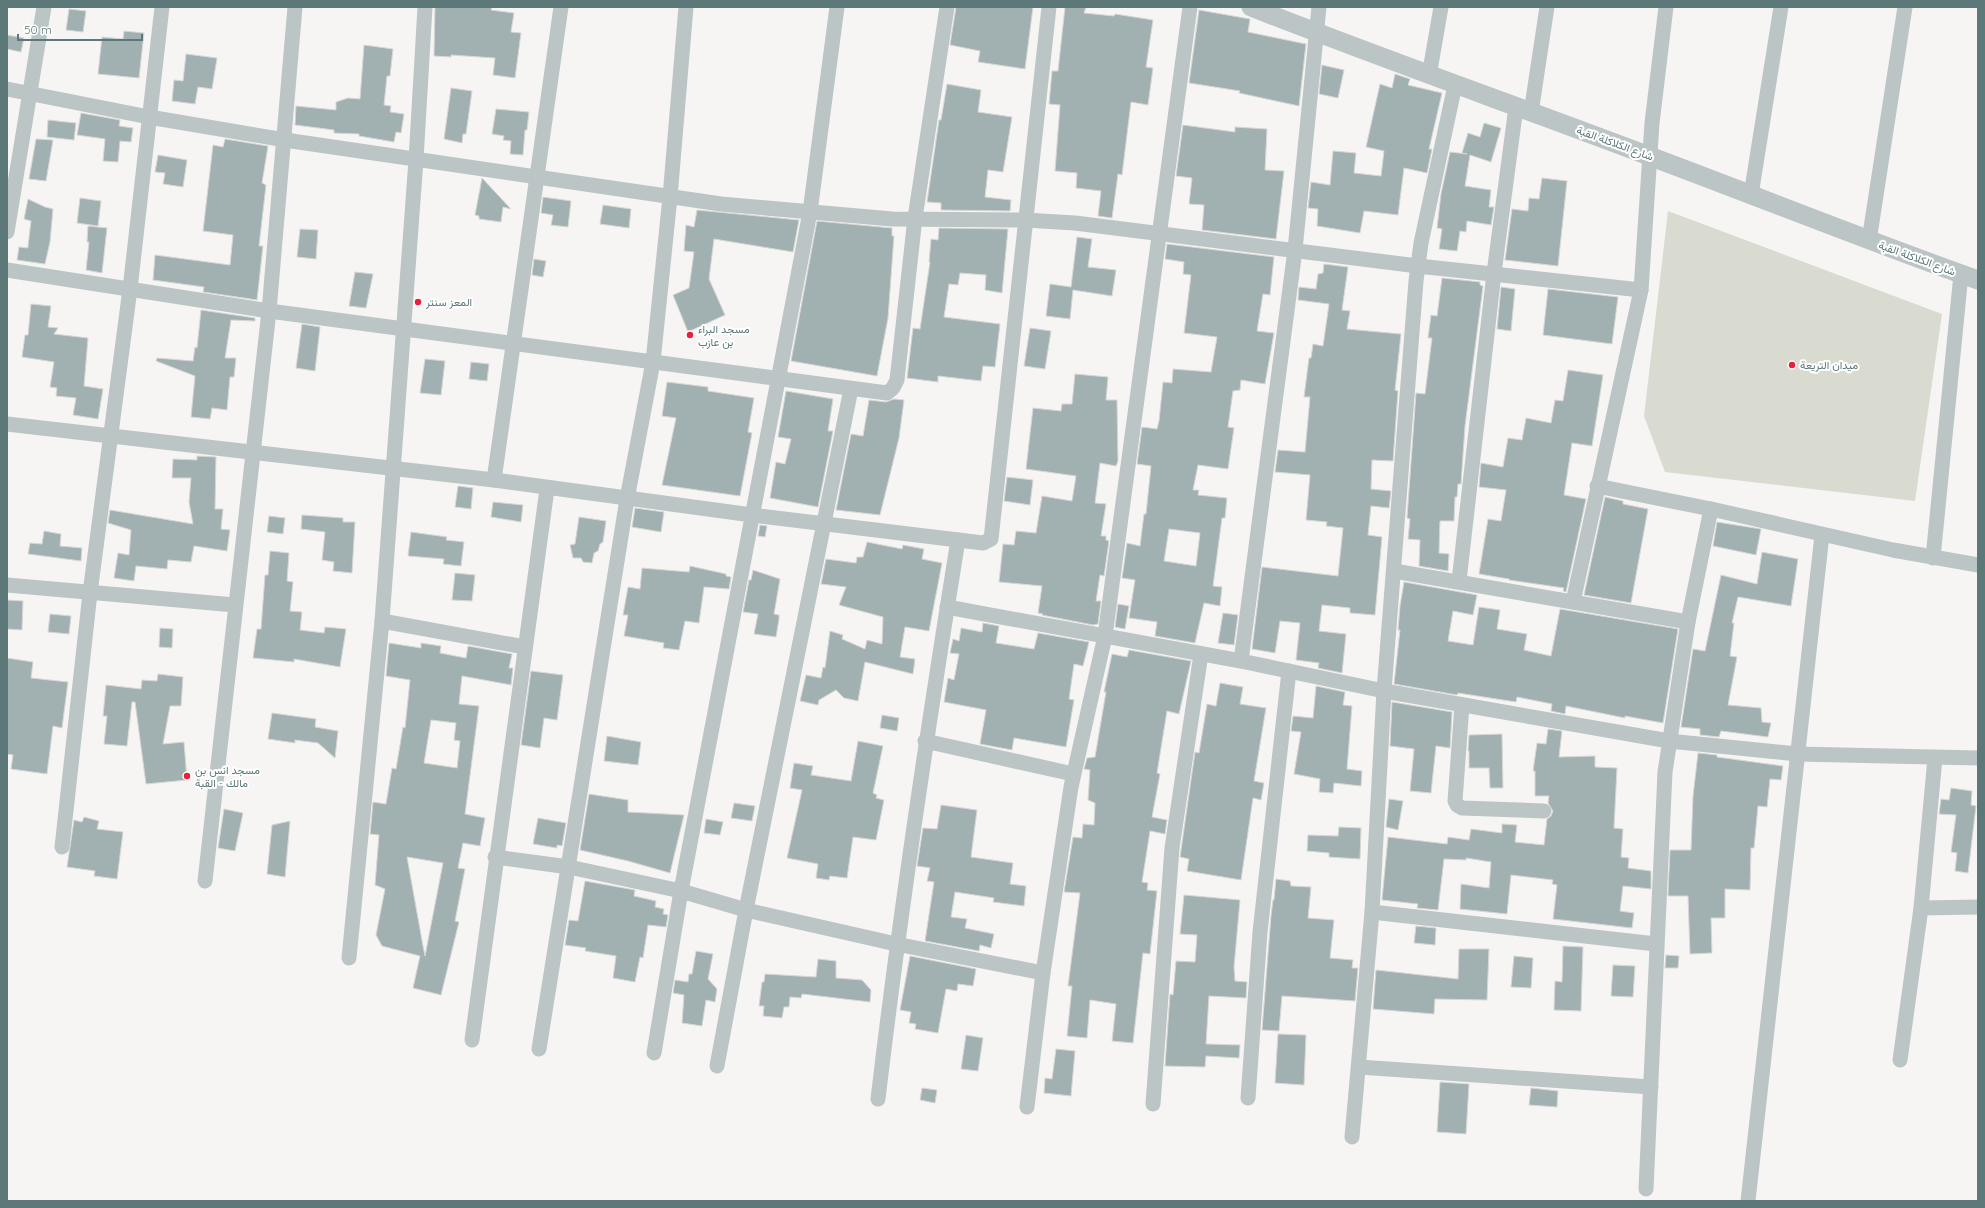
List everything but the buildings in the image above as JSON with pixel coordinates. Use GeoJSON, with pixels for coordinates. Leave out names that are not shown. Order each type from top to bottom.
{"type":"FeatureCollection","features":[{"type":"Feature","properties":{"kind":"street"},"geometry":{"type":"LineString","coordinates":[[8,223],[44,7]]}},
{"type":"Feature","properties":{"kind":"street"},"geometry":{"type":"LineString","coordinates":[[62,847],[90,593],[130,289],[162,7]]}},
{"type":"Feature","properties":{"kind":"street"},"geometry":{"type":"LineString","coordinates":[[205,881],[269,311],[285,140],[295,7]]}},
{"type":"Feature","properties":{"kind":"street"},"geometry":{"type":"LineString","coordinates":[[349,958],[382,621],[416,160],[425,7]]}},
{"type":"Feature","properties":{"kind":"street"},"geometry":{"type":"LineString","coordinates":[[494,480],[512,344],[561,7]]}},
{"type":"Feature","properties":{"kind":"street"},"geometry":{"type":"LineString","coordinates":[[539,1049],[626,499],[653,362],[670,197],[686,7]]}},
{"type":"Feature","properties":{"kind":"street"},"geometry":{"type":"LineString","coordinates":[[654,1053],[682,890],[777,379],[810,212],[837,7]]}},
{"type":"Feature","properties":{"kind":"street"},"geometry":{"type":"LineString","coordinates":[[7,270],[269,311],[404,330],[887,393],[893,388],[897,380],[915,218],[947,7]]}},
{"type":"Feature","properties":{"kind":"street"},"geometry":{"type":"LineString","coordinates":[[7,424],[494,480],[547,489],[982,543],[991,539],[1049,7]]}},
{"type":"Feature","properties":{"kind":"street"},"geometry":{"type":"LineString","coordinates":[[1027,1107],[1042,973],[1073,774],[1105,636],[1190,7]]}},
{"type":"Feature","properties":{"kind":"street","name":"شارع الكلاكلة القبة"},"geometry":{"type":"LineString","coordinates":[[1251,7],[1429,76],[1649,156],[1869,241],[1969,277]]}},
{"type":"Feature","properties":{"kind":"street"},"geometry":{"type":"LineString","coordinates":[[1241,661],[1295,250],[1319,7]]}},
{"type":"Feature","properties":{"kind":"street"},"geometry":{"type":"LineString","coordinates":[[1429,76],[1441,7]]}},
{"type":"Feature","properties":{"kind":"street"},"geometry":{"type":"LineString","coordinates":[[1459,581],[1494,273],[1524,110],[1548,7]]}},
{"type":"Feature","properties":{"kind":"street"},"geometry":{"type":"LineString","coordinates":[[1573,602],[1597,486],[1641,290],[1649,156],[1666,7]]}},
{"type":"Feature","properties":{"kind":"street"},"geometry":{"type":"LineString","coordinates":[[1751,195],[1781,7]]}},
{"type":"Feature","properties":{"kind":"street"},"geometry":{"type":"LineString","coordinates":[[1869,241],[1905,7]]}},
{"type":"Feature","properties":{"kind":"street"},"geometry":{"type":"LineString","coordinates":[[1352,1137],[1372,912],[1384,691],[1418,266],[1421,244],[1456,85]]}},
{"type":"Feature","properties":{"kind":"street"},"geometry":{"type":"LineString","coordinates":[[7,89],[149,117],[285,140],[416,160],[537,176],[670,197],[892,219],[1025,220],[1075,223],[1418,266],[1641,290]]}},
{"type":"Feature","properties":{"kind":"street"},"geometry":{"type":"LineString","coordinates":[[1933,558],[1969,277]]}},
{"type":"Feature","properties":{"kind":"street"},"geometry":{"type":"LineString","coordinates":[[717,1066],[746,910],[851,389]]}},
{"type":"Feature","properties":{"kind":"street"},"geometry":{"type":"LineString","coordinates":[[1597,486],[1711,509],[1822,535],[1933,558],[1978,565]]}},
{"type":"Feature","properties":{"kind":"street"},"geometry":{"type":"LineString","coordinates":[[472,1040],[524,648],[547,489]]}},
{"type":"Feature","properties":{"kind":"street"},"geometry":{"type":"LineString","coordinates":[[1646,1188],[1661,821],[1665,772],[1688,622],[1711,509]]}},
{"type":"Feature","properties":{"kind":"street"},"geometry":{"type":"LineString","coordinates":[[1748,1201],[1822,535]]}},
{"type":"Feature","properties":{"kind":"street"},"geometry":{"type":"LineString","coordinates":[[878,1099],[896,944],[925,741],[958,540]]}},
{"type":"Feature","properties":{"kind":"street"},"geometry":{"type":"LineString","coordinates":[[1394,571],[1459,581],[1688,622]]}},
{"type":"Feature","properties":{"kind":"street"},"geometry":{"type":"LineString","coordinates":[[7,585],[235,605]]}},
{"type":"Feature","properties":{"kind":"street"},"geometry":{"type":"LineString","coordinates":[[947,607],[1241,661],[1384,691],[1669,741],[1797,754],[1978,758]]}},
{"type":"Feature","properties":{"kind":"street"},"geometry":{"type":"LineString","coordinates":[[382,621],[524,648]]}},
{"type":"Feature","properties":{"kind":"street"},"geometry":{"type":"LineString","coordinates":[[1153,1104],[1172,848],[1201,654]]}},
{"type":"Feature","properties":{"kind":"street"},"geometry":{"type":"LineString","coordinates":[[1248,1098],[1261,925],[1289,671]]}},
{"type":"Feature","properties":{"kind":"street"},"geometry":{"type":"LineString","coordinates":[[1462,705],[1455,801],[1457,805],[1462,808],[1544,812]]}},
{"type":"Feature","properties":{"kind":"street"},"geometry":{"type":"LineString","coordinates":[[925,741],[1073,774]]}},
{"type":"Feature","properties":{"kind":"street"},"geometry":{"type":"LineString","coordinates":[[1900,1060],[1921,908],[1935,758]]}},
{"type":"Feature","properties":{"kind":"street"},"geometry":{"type":"LineString","coordinates":[[496,857],[569,867],[682,890],[746,910],[896,944],[1042,973]]}},
{"type":"Feature","properties":{"kind":"street"},"geometry":{"type":"LineString","coordinates":[[1921,908],[1978,907]]}},
{"type":"Feature","properties":{"kind":"street"},"geometry":{"type":"LineString","coordinates":[[1372,912],[1656,944]]}},
{"type":"Feature","properties":{"kind":"street"},"geometry":{"type":"LineString","coordinates":[[1359,1067],[1651,1087]]}},
{"type":"Feature","properties":{"kind":"shaded area","name":"ميدان التريعة"},"geometry":{"type":"Polygon","coordinates":[[[1668,211],[1942,314],[1915,501],[1665,472],[1644,416],[1668,211]]]}},
{"type":"Feature","properties":{"kind":"place","name":"المعز سنتر"},"geometry":{"type":"Point","coordinates":[418,302]}},
{"type":"Feature","properties":{"kind":"place","name":"مسجد البراء بن عازب"},"geometry":{"type":"Point","coordinates":[690,335]}},
{"type":"Feature","properties":{"kind":"place","name":"ميدان التريعة"},"geometry":{"type":"Point","coordinates":[1792,365]}},
{"type":"Feature","properties":{"kind":"place","name":"مسجد انس بن مالك - القبة"},"geometry":{"type":"Point","coordinates":[187,776]}}]}
